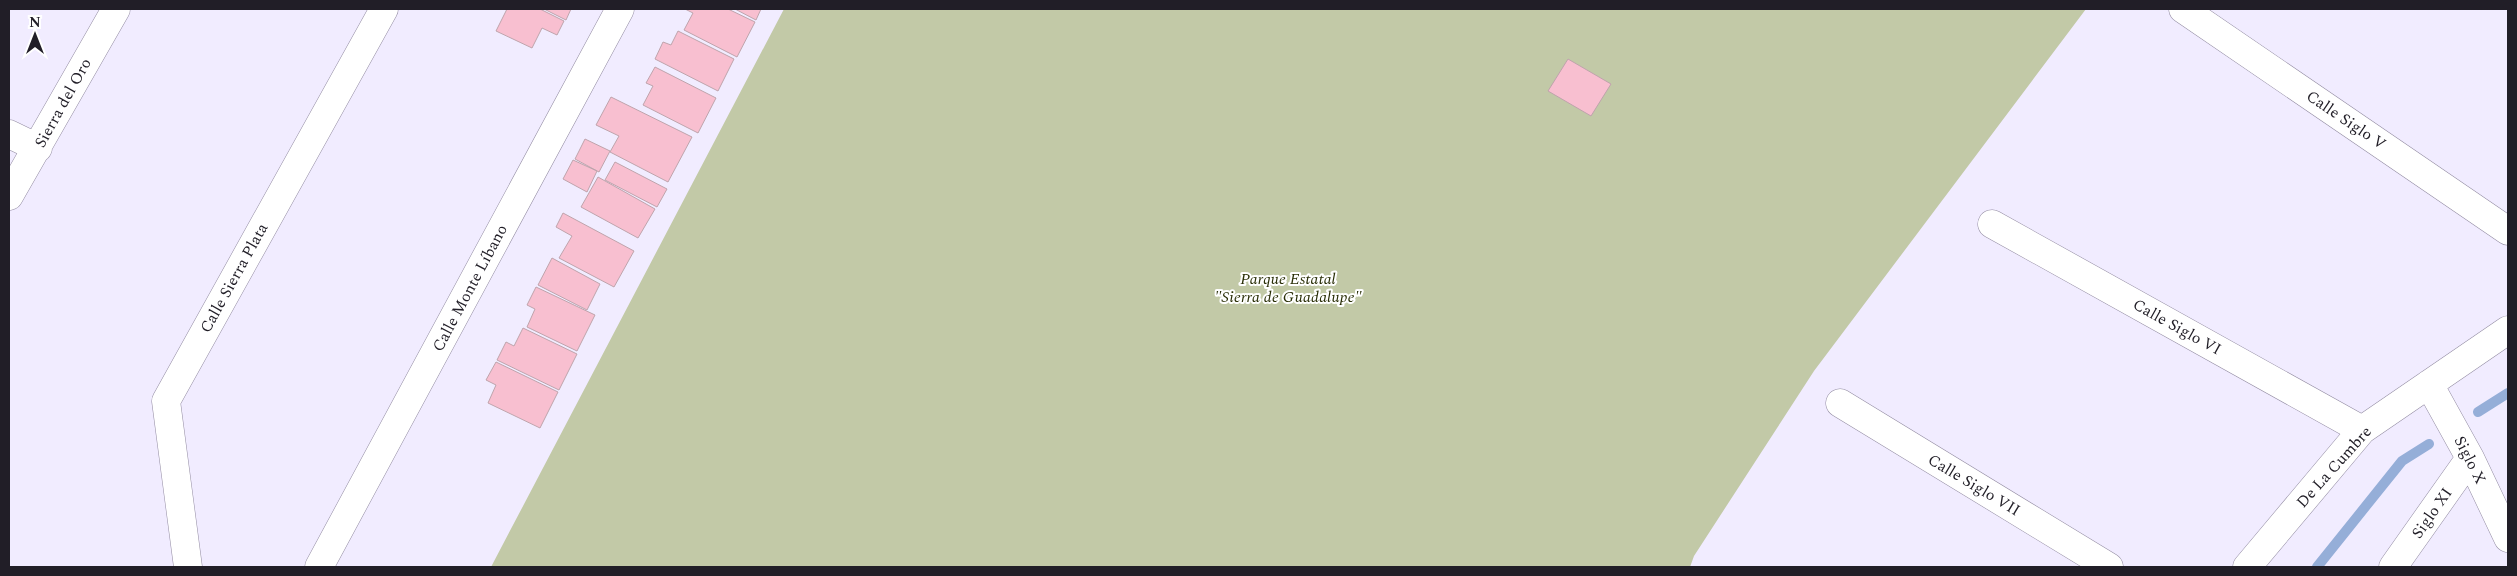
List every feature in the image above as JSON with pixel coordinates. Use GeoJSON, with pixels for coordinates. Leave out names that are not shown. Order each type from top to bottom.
{"type":"FeatureCollection","features":[{"type":"Feature","properties":{"kind":"street","name":"Sierra del Oro"},"geometry":{"type":"LineString","coordinates":[[9,196],[116,9]]}},
{"type":"Feature","properties":{"kind":"street","name":"Calle Sierra Plata"},"geometry":{"type":"LineString","coordinates":[[188,567],[166,401],[384,9]]}},
{"type":"Feature","properties":{"kind":"street","name":"Calle Monte Líbano"},"geometry":{"type":"LineString","coordinates":[[319,567],[620,9]]}},
{"type":"Feature","properties":{"kind":"street","name":"Calle Siglo V"},"geometry":{"type":"LineString","coordinates":[[2183,9],[2508,231]]}},
{"type":"Feature","properties":{"kind":"street"},"geometry":{"type":"LineString","coordinates":[[9,134],[38,148]]}},
{"type":"Feature","properties":{"kind":"street","name":"Calle Siglo VI"},"geometry":{"type":"LineString","coordinates":[[1992,224],[2362,430]]}},
{"type":"Feature","properties":{"kind":"street","name":"De La Cumbre"},"geometry":{"type":"LineString","coordinates":[[2247,567],[2362,430],[2508,330]]}},
{"type":"Feature","properties":{"kind":"street","name":"Siglo X"},"geometry":{"type":"LineString","coordinates":[[2430,384],[2470,458],[2508,538]]}},
{"type":"Feature","properties":{"kind":"street","name":"Calle Siglo VII"},"geometry":{"type":"LineString","coordinates":[[1840,403],[2108,567]]}},
{"type":"Feature","properties":{"kind":"street","name":"Siglo XI"},"geometry":{"type":"LineString","coordinates":[[2393,567],[2470,458]]}},
{"type":"Feature","properties":{"kind":"green space","name":"Parque Estatal \"Sierra de Guadalupe\""},"geometry":{"type":"Polygon","coordinates":[[[784,9],[2086,9],[1814,371],[1694,556],[1690,567],[491,567],[784,9]]]}},
{"type":"Feature","properties":{"kind":"building"},"geometry":{"type":"Polygon","coordinates":[[[507,9],[540,9],[564,21],[557,35],[542,28],[532,48],[496,31],[507,9]]]}},
{"type":"Feature","properties":{"kind":"building"},"geometry":{"type":"Polygon","coordinates":[[[544,9],[571,9],[566,20],[544,9]]]}},
{"type":"Feature","properties":{"kind":"building"},"geometry":{"type":"Polygon","coordinates":[[[685,9],[728,9],[755,22],[737,57],[684,30],[693,13],[685,9]]]}},
{"type":"Feature","properties":{"kind":"building"},"geometry":{"type":"Polygon","coordinates":[[[735,9],[761,9],[756,20],[735,9]]]}},
{"type":"Feature","properties":{"kind":"building"},"geometry":{"type":"Polygon","coordinates":[[[678,31],[734,59],[718,91],[655,59],[663,42],[671,45],[678,31]]]}},
{"type":"Feature","properties":{"kind":"building"},"geometry":{"type":"Polygon","coordinates":[[[1568,59],[1611,84],[1591,116],[1548,91],[1568,59]]]}},
{"type":"Feature","properties":{"kind":"building"},"geometry":{"type":"Polygon","coordinates":[[[655,67],[716,98],[698,133],[643,105],[653,86],[646,83],[655,67]]]}},
{"type":"Feature","properties":{"kind":"building"},"geometry":{"type":"Polygon","coordinates":[[[611,97],[692,137],[668,182],[610,152],[619,136],[596,125],[611,97]]]}},
{"type":"Feature","properties":{"kind":"building"},"geometry":{"type":"Polygon","coordinates":[[[585,139],[610,151],[599,172],[575,159],[585,139]]]}},
{"type":"Feature","properties":{"kind":"building"},"geometry":{"type":"Polygon","coordinates":[[[573,160],[597,171],[587,192],[563,179],[573,160]]]}},
{"type":"Feature","properties":{"kind":"building"},"geometry":{"type":"Polygon","coordinates":[[[615,162],[667,189],[657,207],[605,180],[615,162]]]}},
{"type":"Feature","properties":{"kind":"building"},"geometry":{"type":"Polygon","coordinates":[[[598,177],[655,209],[638,238],[581,207],[598,177]]]}},
{"type":"Feature","properties":{"kind":"building"},"geometry":{"type":"Polygon","coordinates":[[[563,213],[634,251],[614,287],[559,258],[572,236],[556,227],[563,213]]]}},
{"type":"Feature","properties":{"kind":"building"},"geometry":{"type":"Polygon","coordinates":[[[552,258],[600,284],[587,310],[538,285],[552,258]]]}},
{"type":"Feature","properties":{"kind":"building"},"geometry":{"type":"Polygon","coordinates":[[[536,287],[595,315],[577,351],[527,327],[535,309],[527,305],[536,287]]]}},
{"type":"Feature","properties":{"kind":"building"},"geometry":{"type":"Polygon","coordinates":[[[523,328],[577,354],[559,390],[497,360],[506,342],[514,346],[523,328]]]}},
{"type":"Feature","properties":{"kind":"building"},"geometry":{"type":"Polygon","coordinates":[[[496,362],[558,392],[540,428],[488,403],[496,385],[486,380],[496,362]]]}},
{"type":"Feature","properties":{"kind":"waterway"},"geometry":{"type":"LineString","coordinates":[[2478,412],[2508,393]]}},
{"type":"Feature","properties":{"kind":"waterway"},"geometry":{"type":"LineString","coordinates":[[2317,567],[2402,461],[2429,444]]}}]}
